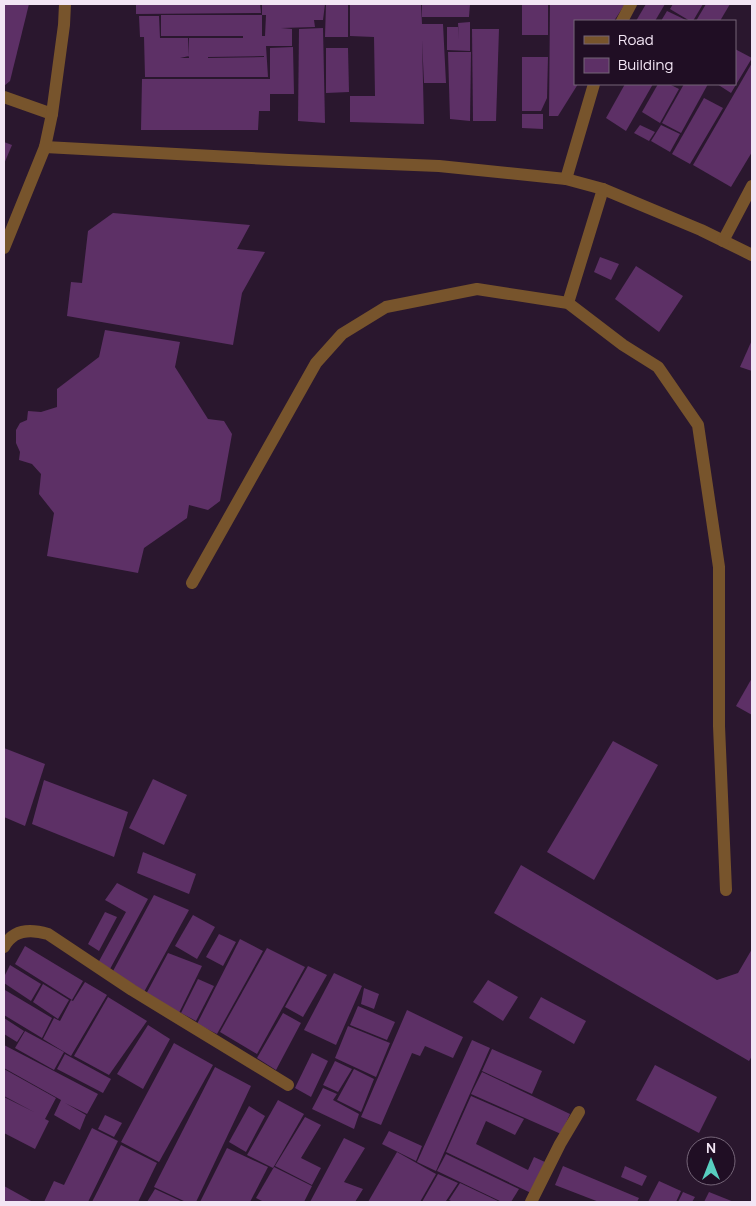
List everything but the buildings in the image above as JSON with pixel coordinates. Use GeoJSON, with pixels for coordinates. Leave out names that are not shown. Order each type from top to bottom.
{"type":"FeatureCollection","features":[{"type":"Feature","properties":{"kind":"street"},"geometry":{"type":"LineString","coordinates":[[4,248],[45,148],[52,114],[66,4]]}},
{"type":"Feature","properties":{"kind":"street"},"geometry":{"type":"LineString","coordinates":[[623,20],[631,4]]}},
{"type":"Feature","properties":{"kind":"street"},"geometry":{"type":"LineString","coordinates":[[566,179],[594,85]]}},
{"type":"Feature","properties":{"kind":"street"},"geometry":{"type":"LineString","coordinates":[[4,97],[52,114]]}},
{"type":"Feature","properties":{"kind":"street"},"geometry":{"type":"LineString","coordinates":[[45,148],[439,166],[566,179],[603,189],[752,255]]}},
{"type":"Feature","properties":{"kind":"street"},"geometry":{"type":"LineString","coordinates":[[723,241],[752,186]]}},
{"type":"Feature","properties":{"kind":"street"},"geometry":{"type":"LineString","coordinates":[[568,303],[603,189]]}},
{"type":"Feature","properties":{"kind":"street"},"geometry":{"type":"LineString","coordinates":[[192,583],[316,364],[342,334],[386,307],[477,289],[568,303],[658,367],[698,425],[718,566],[718,726],[726,890]]}},
{"type":"Feature","properties":{"kind":"street"},"geometry":{"type":"LineString","coordinates":[[4,947],[7,941],[18,932],[34,930],[48,934],[132,990],[288,1085]]}},
{"type":"Feature","properties":{"kind":"street"},"geometry":{"type":"LineString","coordinates":[[531,1202],[560,1144],[579,1112]]}}]}
